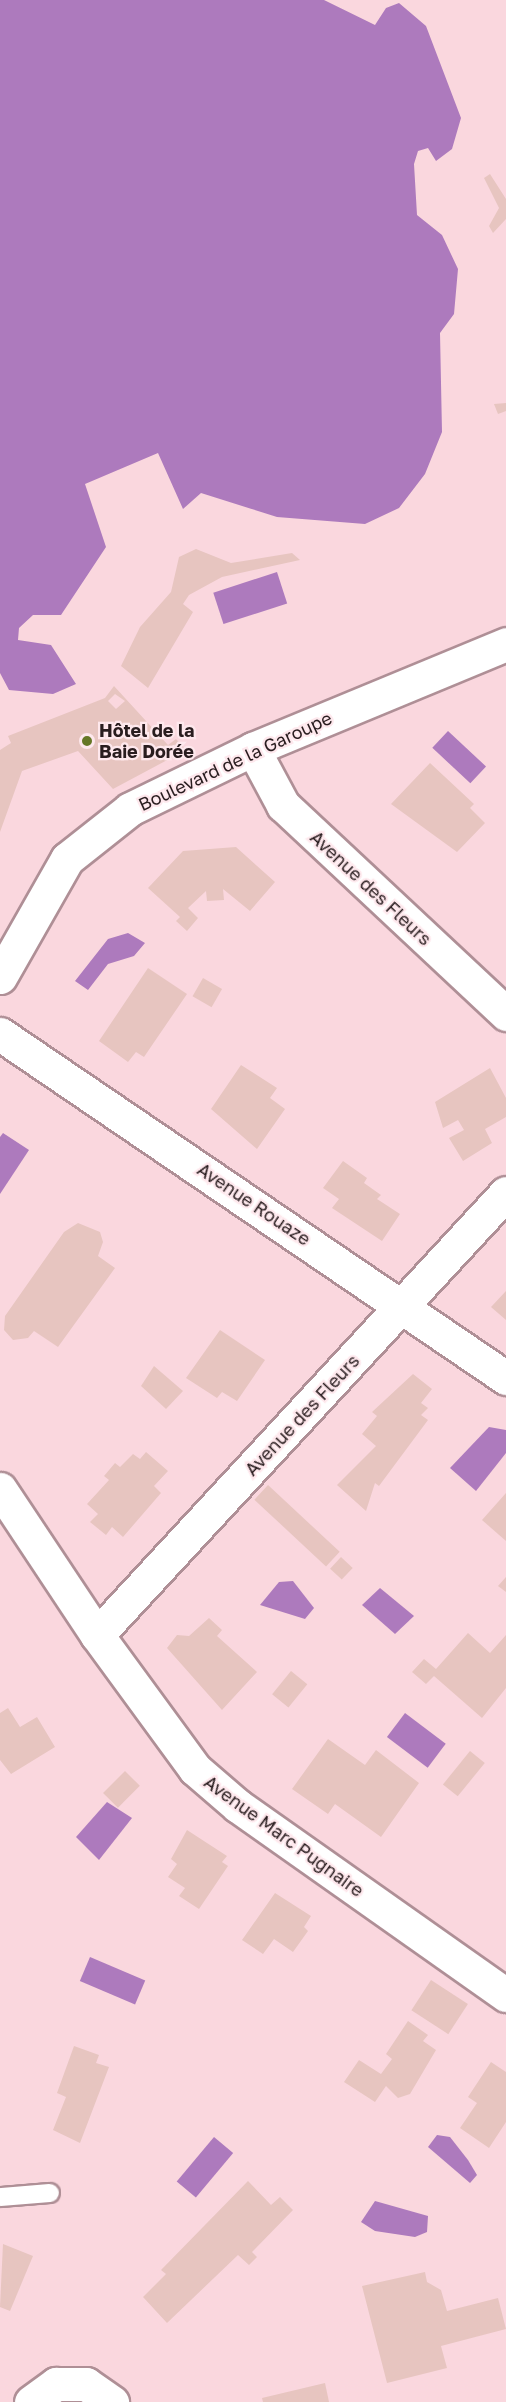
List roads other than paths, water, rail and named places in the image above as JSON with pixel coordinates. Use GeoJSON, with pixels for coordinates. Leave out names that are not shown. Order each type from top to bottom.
{"type":"FeatureCollection","features":[{"type":"Feature","properties":{"kind":"street","name":"Boulevard de la Garoupe"},"geometry":{"type":"LineString","coordinates":[[0,977],[67,859],[130,809],[253,749],[506,644]]}},
{"type":"Feature","properties":{"kind":"street","name":"Avenue des Fleurs"},"geometry":{"type":"LineString","coordinates":[[253,749],[283,805],[506,1014]]}},
{"type":"Feature","properties":{"kind":"street","name":"Avenue Rouaze"},"geometry":{"type":"LineString","coordinates":[[0,1034],[405,1304],[506,1378]]}},
{"type":"Feature","properties":{"kind":"street","name":"Avenue des Fleurs"},"geometry":{"type":"LineString","coordinates":[[97,1635],[506,1193]]}},
{"type":"Feature","properties":{"kind":"street","name":"Avenue Marc Pugnaire"},"geometry":{"type":"LineString","coordinates":[[0,1489],[97,1635],[195,1769],[238,1806],[506,1995]]}},
{"type":"Feature","properties":{"kind":"street"},"geometry":{"type":"LineString","coordinates":[[31,2402],[56,2384],[86,2384],[112,2402]]}},
{"type":"Feature","properties":{"kind":"lane"},"geometry":{"type":"LineString","coordinates":[[0,2197],[50,2193]]}},
{"type":"Feature","properties":{"kind":"place","name":"Hôtel de la Baie Dorée"},"geometry":{"type":"Point","coordinates":[87,741]}}]}
